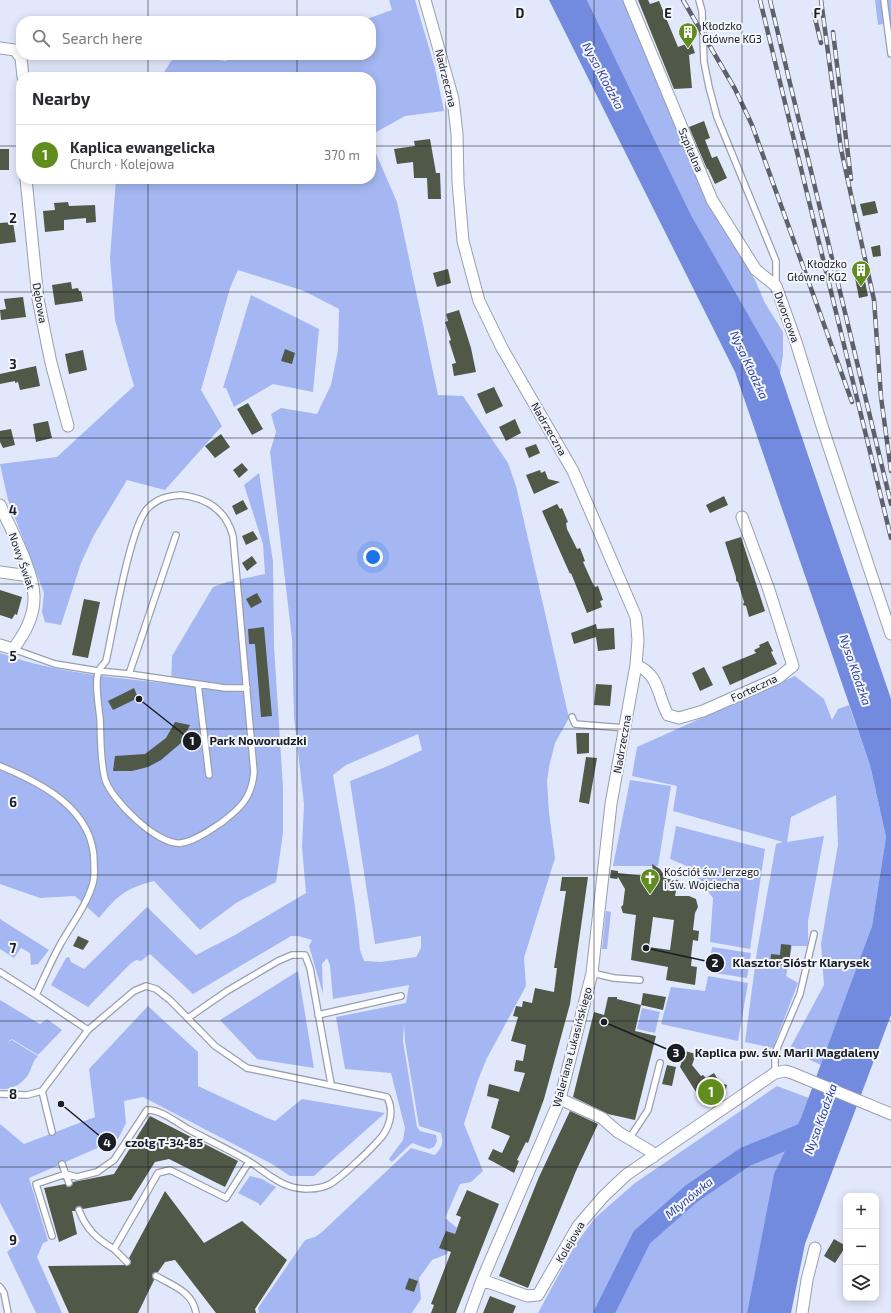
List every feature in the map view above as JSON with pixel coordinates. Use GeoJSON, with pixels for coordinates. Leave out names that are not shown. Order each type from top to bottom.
{"type":"FeatureCollection","features":[{"type":"Feature","properties":{"kind":"street","name":"Nadrzeczna"},"geometry":{"type":"LineString","coordinates":[[425,0],[453,99],[457,134],[458,182],[463,241],[473,283],[484,313],[502,348],[573,471],[636,617],[638,640],[636,665],[611,804],[605,860]]}},
{"type":"Feature","properties":{"kind":"street","name":"Szpitalna"},"geometry":{"type":"LineString","coordinates":[[628,0],[712,200],[756,270],[776,286]]}},
{"type":"Feature","properties":{"kind":"street"},"geometry":{"type":"LineString","coordinates":[[0,48],[14,50],[16,52]]}},
{"type":"Feature","properties":{"kind":"street"},"geometry":{"type":"LineString","coordinates":[[21,60],[22,72]]}},
{"type":"Feature","properties":{"kind":"street","name":"Dębowa"},"geometry":{"type":"LineString","coordinates":[[26,184],[38,299],[51,363],[68,426]]}},
{"type":"Feature","properties":{"kind":"street","name":"Dworcowa"},"geometry":{"type":"LineString","coordinates":[[776,286],[796,342],[822,426],[891,634]]}},
{"type":"Feature","properties":{"kind":"street","name":"Nowy Świat"},"geometry":{"type":"LineString","coordinates":[[0,504],[29,576],[34,597],[26,631],[13,649]]}},
{"type":"Feature","properties":{"kind":"street","name":"Forteczna"},"geometry":{"type":"LineString","coordinates":[[636,665],[647,669],[653,675],[662,705],[668,715],[679,718],[703,711],[778,678],[793,666],[769,590],[742,517]]}},
{"type":"Feature","properties":{"kind":"street"},"geometry":{"type":"LineString","coordinates":[[0,572],[29,576]]}},
{"type":"Feature","properties":{"kind":"street"},"geometry":{"type":"LineString","coordinates":[[0,645],[13,649]]}},
{"type":"Feature","properties":{"kind":"street","name":"Waleriana Łukasińskiego"},"geometry":{"type":"LineString","coordinates":[[470,1313],[482,1280],[560,1099],[592,973],[605,860]]}},
{"type":"Feature","properties":{"kind":"street"},"geometry":{"type":"LineString","coordinates":[[775,1073],[785,1071],[792,1073],[891,1114]]}},
{"type":"Feature","properties":{"kind":"street","name":"Kolejowa"},"geometry":{"type":"LineString","coordinates":[[482,1280],[527,1296],[538,1295],[578,1226],[603,1197],[626,1175],[775,1073]]}},
{"type":"Feature","properties":{"kind":"street"},"geometry":{"type":"LineString","coordinates":[[560,1099],[602,1118],[618,1132],[650,1151],[653,1157]]}},
{"type":"Feature","properties":{"kind":"street"},"geometry":{"type":"LineString","coordinates":[[802,1313],[807,1280],[815,1248]]}},
{"type":"Feature","properties":{"kind":"lane","name":"Dworcowa"},"geometry":{"type":"LineString","coordinates":[[699,0],[702,11],[704,62],[709,88],[717,117],[742,174],[776,261],[776,286]]}},
{"type":"Feature","properties":{"kind":"lane"},"geometry":{"type":"LineString","coordinates":[[884,0],[891,54]]}},
{"type":"Feature","properties":{"kind":"lane"},"geometry":{"type":"LineString","coordinates":[[192,496],[203,500],[216,507],[223,514],[230,526],[233,536],[247,688],[254,772],[253,787],[235,813],[195,838],[180,843],[160,838],[133,817],[112,792],[105,780],[102,759],[98,671],[106,661],[130,551],[140,521],[147,509],[164,497],[192,496]]}},
{"type":"Feature","properties":{"kind":"lane"},"geometry":{"type":"LineString","coordinates":[[129,674],[176,535]]}},
{"type":"Feature","properties":{"kind":"lane"},"geometry":{"type":"LineString","coordinates":[[13,649],[55,664],[225,688],[247,688]]}},
{"type":"Feature","properties":{"kind":"lane"},"geometry":{"type":"LineString","coordinates":[[198,684],[209,776]]}},
{"type":"Feature","properties":{"kind":"lane"},"geometry":{"type":"LineString","coordinates":[[572,717],[575,724],[624,728]]}},
{"type":"Feature","properties":{"kind":"lane"},"geometry":{"type":"LineString","coordinates":[[0,766],[44,787],[64,801],[85,827],[92,843],[94,874],[90,892],[59,947],[36,995]]}},
{"type":"Feature","properties":{"kind":"lane"},"geometry":{"type":"LineString","coordinates":[[775,1073],[775,1053],[800,994],[814,934]]}},
{"type":"Feature","properties":{"kind":"lane"},"geometry":{"type":"LineString","coordinates":[[188,1018],[227,991],[292,955],[305,955],[310,968],[331,1084]]}},
{"type":"Feature","properties":{"kind":"lane"},"geometry":{"type":"LineString","coordinates":[[0,972],[88,1030]]}},
{"type":"Feature","properties":{"kind":"lane"},"geometry":{"type":"LineString","coordinates":[[592,973],[614,978],[640,980]]}},
{"type":"Feature","properties":{"kind":"lane"},"geometry":{"type":"LineString","coordinates":[[0,1094],[28,1096],[42,1092],[88,1030],[134,991],[146,986],[156,989],[188,1018],[215,1046],[247,1068],[331,1084],[387,1097],[391,1104],[385,1134],[369,1151],[328,1185],[311,1189],[289,1186],[249,1162],[158,1112],[147,1110],[114,1160],[97,1172],[77,1177],[66,1174],[36,1184],[52,1236]]}},
{"type":"Feature","properties":{"kind":"lane"},"geometry":{"type":"LineString","coordinates":[[318,1015],[401,996]]}},
{"type":"Feature","properties":{"kind":"lane"},"geometry":{"type":"LineString","coordinates":[[629,1139],[648,1110],[660,1063]]}},
{"type":"Feature","properties":{"kind":"lane"},"geometry":{"type":"LineString","coordinates":[[42,1092],[52,1132]]}},
{"type":"Feature","properties":{"kind":"lane"},"geometry":{"type":"LineString","coordinates":[[114,1249],[158,1173],[170,1170],[226,1198],[249,1162]]}},
{"type":"Feature","properties":{"kind":"lane"},"geometry":{"type":"LineString","coordinates":[[62,1164],[70,1183]]}},
{"type":"Feature","properties":{"kind":"lane"},"geometry":{"type":"LineString","coordinates":[[79,1210],[87,1228],[96,1237],[114,1249],[126,1262]]}},
{"type":"Feature","properties":{"kind":"lane"},"geometry":{"type":"LineString","coordinates":[[156,1276],[185,1292],[192,1301],[196,1313]]}},
{"type":"Feature","properties":{"kind":"lane"},"geometry":{"type":"LineString","coordinates":[[0,1287],[4,1293],[8,1313]]}},
{"type":"Feature","properties":{"kind":"shaded area"},"geometry":{"type":"Polygon","coordinates":[[[389,0],[415,0],[435,68],[444,111],[405,116],[376,132],[376,72],[164,72],[172,60],[376,60],[375,16],[392,10],[389,0]]]}},
{"type":"Feature","properties":{"kind":"shaded area"},"geometry":{"type":"Polygon","coordinates":[[[587,0],[626,0],[719,221],[755,280],[765,303],[783,332],[783,355],[780,374],[692,217],[587,0]]]}},
{"type":"Feature","properties":{"kind":"shaded area"},"geometry":{"type":"Polygon","coordinates":[[[875,0],[891,0],[891,22],[878,25],[875,0]]]}},
{"type":"Feature","properties":{"kind":"shaded area"},"geometry":{"type":"Polygon","coordinates":[[[376,154],[397,202],[438,395],[463,396],[508,463],[516,486],[569,718],[555,743],[547,781],[549,813],[555,858],[524,958],[526,986],[487,1058],[478,1080],[464,1124],[483,1171],[471,1182],[460,1184],[445,1218],[457,1228],[447,1254],[432,1260],[419,1278],[421,1299],[412,1313],[259,1313],[258,1308],[305,1240],[315,1237],[322,1232],[411,1148],[435,1155],[441,1147],[441,1133],[419,1126],[405,1041],[404,1024],[403,1041],[417,1127],[420,1131],[436,1135],[437,1141],[434,1147],[429,1149],[412,1143],[392,1162],[389,1159],[403,1140],[405,1128],[391,1073],[345,1069],[336,1017],[406,1003],[409,985],[333,999],[330,965],[327,958],[322,964],[323,994],[309,946],[312,940],[298,936],[291,936],[193,994],[150,954],[141,961],[136,960],[130,964],[88,1007],[51,985],[66,958],[69,957],[71,962],[84,969],[147,907],[196,955],[235,935],[306,893],[302,847],[304,804],[294,717],[292,639],[270,452],[276,432],[271,414],[281,408],[317,414],[331,385],[338,350],[339,309],[304,291],[238,270],[230,288],[201,390],[222,426],[165,490],[127,480],[94,535],[81,563],[61,625],[45,622],[42,612],[44,593],[8,500],[0,464],[57,457],[134,386],[115,320],[110,258],[116,184],[376,184],[376,154]],[[418,734],[346,765],[333,775],[352,884],[360,950],[364,961],[381,962],[416,957],[421,948],[421,936],[375,944],[350,781],[388,766],[422,750],[418,734]]]}},
{"type":"Feature","properties":{"kind":"shaded area"},"geometry":{"type":"Polygon","coordinates":[[[251,295],[319,329],[313,392],[273,384],[234,407],[226,388],[223,388],[251,295]]]}},
{"type":"Feature","properties":{"kind":"shaded area"},"geometry":{"type":"Polygon","coordinates":[[[259,473],[273,561],[274,646],[283,788],[283,833],[276,882],[236,903],[200,930],[154,881],[129,890],[117,898],[99,918],[75,896],[40,898],[0,884],[0,653],[21,660],[63,670],[171,684],[172,656],[213,587],[227,582],[265,574],[263,544],[244,485],[259,473]]]}},
{"type":"Feature","properties":{"kind":"shaded area"},"geometry":{"type":"Polygon","coordinates":[[[795,676],[824,699],[832,720],[838,709],[849,705],[870,765],[886,837],[872,926],[821,1065],[789,1050],[824,985],[821,944],[838,845],[836,795],[791,817],[787,842],[824,836],[808,921],[808,946],[792,946],[786,976],[798,983],[773,1048],[745,1042],[757,951],[776,844],[783,842],[673,811],[677,786],[632,776],[637,747],[795,676]]]}},
{"type":"Feature","properties":{"kind":"shaded area"},"geometry":{"type":"Polygon","coordinates":[[[630,780],[671,786],[658,866],[613,866],[630,780]]]}},
{"type":"Feature","properties":{"kind":"shaded area"},"geometry":{"type":"Polygon","coordinates":[[[676,826],[765,849],[750,949],[710,942],[713,898],[689,867],[670,859],[676,826]]]}},
{"type":"Feature","properties":{"kind":"shaded area"},"geometry":{"type":"Polygon","coordinates":[[[606,911],[611,912],[607,949],[602,949],[606,911]]]}},
{"type":"Feature","properties":{"kind":"shaded area"},"geometry":{"type":"Polygon","coordinates":[[[0,919],[49,950],[38,964],[31,965],[30,953],[21,948],[14,958],[0,949],[0,919]]]}},
{"type":"Feature","properties":{"kind":"shaded area"},"geometry":{"type":"Polygon","coordinates":[[[712,947],[751,953],[747,978],[708,972],[712,947]]]}},
{"type":"Feature","properties":{"kind":"shaded area"},"geometry":{"type":"Polygon","coordinates":[[[298,971],[314,1068],[257,1059],[220,1020],[298,971]]]}},
{"type":"Feature","properties":{"kind":"shaded area"},"geometry":{"type":"Polygon","coordinates":[[[708,976],[748,983],[738,1041],[661,1024],[671,987],[705,991],[708,976]]]}},
{"type":"Feature","properties":{"kind":"shaded area"},"geometry":{"type":"Polygon","coordinates":[[[0,1000],[40,1024],[47,1019],[62,1030],[38,1055],[12,1039],[7,1042],[12,1040],[38,1056],[28,1075],[22,1082],[12,1088],[4,1089],[0,1089],[0,1000]]]}},
{"type":"Feature","properties":{"kind":"shaded area"},"geometry":{"type":"Polygon","coordinates":[[[148,1006],[198,1052],[198,1086],[267,1118],[275,1121],[302,1099],[385,1113],[314,1176],[290,1176],[272,1164],[143,1097],[124,1101],[126,1123],[118,1139],[29,1178],[48,1241],[43,1243],[37,1257],[62,1313],[36,1313],[7,1252],[20,1241],[0,1203],[0,1124],[24,1144],[95,1117],[89,1069],[148,1006]]]}},
{"type":"Feature","properties":{"kind":"shaded area"},"geometry":{"type":"Polygon","coordinates":[[[642,1008],[660,1012],[655,1033],[637,1029],[642,1008]]]}},
{"type":"Feature","properties":{"kind":"shaded area"},"geometry":{"type":"Polygon","coordinates":[[[777,1086],[809,1098],[758,1258],[747,1313],[538,1313],[575,1245],[595,1218],[635,1183],[777,1086]]]}},
{"type":"Feature","properties":{"kind":"shaded area"},"geometry":{"type":"Polygon","coordinates":[[[250,1176],[262,1179],[276,1187],[260,1206],[258,1203],[238,1193],[250,1176]]]}},
{"type":"Feature","properties":{"kind":"water","name":"Nysa Kłodzka"},"geometry":{"type":"Polygon","coordinates":[[[549,0],[587,0],[692,217],[778,367],[891,699],[891,1015],[805,1244],[791,1313],[747,1313],[774,1174],[801,1118],[872,926],[886,837],[870,765],[735,372],[549,0]]]}},
{"type":"Feature","properties":{"kind":"building"},"geometry":{"type":"Polygon","coordinates":[[[638,0],[648,0],[650,4],[659,1],[678,47],[691,42],[695,53],[689,55],[692,88],[674,89],[638,0]]]}},
{"type":"Feature","properties":{"kind":"building"},"geometry":{"type":"Polygon","coordinates":[[[704,121],[710,138],[705,140],[712,158],[717,156],[727,178],[715,184],[689,127],[704,121]]]}},
{"type":"Feature","properties":{"kind":"building"},"geometry":{"type":"Polygon","coordinates":[[[430,139],[436,173],[440,173],[441,199],[428,199],[427,178],[414,178],[413,162],[397,164],[394,149],[415,146],[414,141],[430,139]]]}},
{"type":"Feature","properties":{"kind":"building"},"geometry":{"type":"Polygon","coordinates":[[[0,149],[9,149],[9,170],[0,170],[0,149]]]}},
{"type":"Feature","properties":{"kind":"building"},"geometry":{"type":"Polygon","coordinates":[[[875,201],[878,213],[863,216],[860,204],[875,201]]]}},
{"type":"Feature","properties":{"kind":"building"},"geometry":{"type":"Polygon","coordinates":[[[68,202],[69,206],[95,205],[96,222],[86,223],[86,218],[64,220],[64,230],[45,232],[43,211],[55,210],[54,203],[68,202]]]}},
{"type":"Feature","properties":{"kind":"building"},"geometry":{"type":"Polygon","coordinates":[[[13,222],[16,242],[0,244],[0,223],[13,222]]]}},
{"type":"Feature","properties":{"kind":"building"},"geometry":{"type":"Polygon","coordinates":[[[880,245],[881,256],[873,257],[871,247],[880,245]]]}},
{"type":"Feature","properties":{"kind":"building"},"geometry":{"type":"Polygon","coordinates":[[[448,269],[451,283],[437,287],[433,273],[448,269]]]}},
{"type":"Feature","properties":{"kind":"building","name":"Kłodzko Główne KG2"},"geometry":{"type":"Polygon","coordinates":[[[864,276],[868,296],[859,298],[855,278],[864,276]]]}},
{"type":"Feature","properties":{"kind":"building"},"geometry":{"type":"Polygon","coordinates":[[[71,282],[72,289],[78,288],[79,291],[81,291],[83,301],[55,305],[52,285],[71,282]]]}},
{"type":"Feature","properties":{"kind":"building"},"geometry":{"type":"Polygon","coordinates":[[[23,297],[26,317],[1,320],[0,310],[6,309],[4,299],[23,297]]]}},
{"type":"Feature","properties":{"kind":"building"},"geometry":{"type":"Polygon","coordinates":[[[459,310],[471,348],[476,372],[454,376],[452,364],[456,363],[445,322],[448,321],[446,314],[459,310]]]}},
{"type":"Feature","properties":{"kind":"building"},"geometry":{"type":"Polygon","coordinates":[[[285,349],[295,353],[292,364],[281,361],[285,349]]]}},
{"type":"Feature","properties":{"kind":"building"},"geometry":{"type":"Polygon","coordinates":[[[83,350],[87,370],[69,374],[65,354],[83,350]]]}},
{"type":"Feature","properties":{"kind":"building"},"geometry":{"type":"Polygon","coordinates":[[[36,366],[40,386],[20,390],[18,382],[15,383],[15,381],[0,384],[0,374],[36,366]]]}},
{"type":"Feature","properties":{"kind":"building"},"geometry":{"type":"Polygon","coordinates":[[[494,387],[503,406],[486,414],[477,394],[494,387]]]}},
{"type":"Feature","properties":{"kind":"building"},"geometry":{"type":"Polygon","coordinates":[[[248,403],[263,429],[252,435],[237,409],[248,403]]]}},
{"type":"Feature","properties":{"kind":"building"},"geometry":{"type":"Polygon","coordinates":[[[515,419],[521,433],[506,441],[499,427],[515,419]]]}},
{"type":"Feature","properties":{"kind":"building"},"geometry":{"type":"Polygon","coordinates":[[[48,421],[52,438],[36,442],[33,424],[48,421]]]}},
{"type":"Feature","properties":{"kind":"building"},"geometry":{"type":"Polygon","coordinates":[[[11,429],[15,445],[3,448],[0,442],[0,431],[11,429]]]}},
{"type":"Feature","properties":{"kind":"building"},"geometry":{"type":"Polygon","coordinates":[[[221,434],[230,447],[215,458],[205,446],[221,434]]]}},
{"type":"Feature","properties":{"kind":"building"},"geometry":{"type":"Polygon","coordinates":[[[536,444],[540,453],[529,458],[525,448],[536,444]]]}},
{"type":"Feature","properties":{"kind":"building"},"geometry":{"type":"Polygon","coordinates":[[[242,463],[248,470],[239,478],[233,470],[242,463]]]}},
{"type":"Feature","properties":{"kind":"building"},"geometry":{"type":"Polygon","coordinates":[[[540,470],[541,473],[545,471],[548,479],[560,482],[534,494],[526,475],[540,470]]]}},
{"type":"Feature","properties":{"kind":"building"},"geometry":{"type":"Polygon","coordinates":[[[724,496],[728,505],[710,513],[706,505],[724,496]]]}},
{"type":"Feature","properties":{"kind":"building"},"geometry":{"type":"Polygon","coordinates":[[[243,500],[248,509],[236,515],[232,506],[243,500]]]}},
{"type":"Feature","properties":{"kind":"building"},"geometry":{"type":"Polygon","coordinates":[[[557,504],[560,509],[562,508],[568,522],[566,523],[567,529],[577,549],[580,548],[585,561],[583,562],[595,587],[598,586],[603,600],[600,601],[602,607],[587,613],[571,573],[570,574],[542,511],[557,504]]]}},
{"type":"Feature","properties":{"kind":"building"},"geometry":{"type":"Polygon","coordinates":[[[253,531],[258,539],[246,545],[242,536],[253,531]]]}},
{"type":"Feature","properties":{"kind":"building"},"geometry":{"type":"Polygon","coordinates":[[[741,537],[765,611],[749,617],[746,606],[743,605],[744,602],[738,582],[736,581],[725,542],[741,537]]]}},
{"type":"Feature","properties":{"kind":"building"},"geometry":{"type":"Polygon","coordinates":[[[252,556],[257,563],[247,571],[242,563],[252,556]]]}},
{"type":"Feature","properties":{"kind":"building"},"geometry":{"type":"Polygon","coordinates":[[[0,590],[22,597],[17,615],[15,614],[12,619],[0,615],[0,590]]]}},
{"type":"Feature","properties":{"kind":"building"},"geometry":{"type":"Polygon","coordinates":[[[257,593],[262,602],[251,608],[246,599],[257,593]]]}},
{"type":"Feature","properties":{"kind":"building"},"geometry":{"type":"Polygon","coordinates":[[[84,599],[100,602],[88,658],[72,655],[84,599]]]}},
{"type":"Feature","properties":{"kind":"building"},"geometry":{"type":"Polygon","coordinates":[[[596,624],[597,629],[614,628],[615,649],[598,651],[596,637],[574,644],[571,633],[596,624]]]}},
{"type":"Feature","properties":{"kind":"building"},"geometry":{"type":"Polygon","coordinates":[[[264,627],[272,716],[261,717],[255,644],[249,644],[248,629],[264,627]]]}},
{"type":"Feature","properties":{"kind":"building"},"geometry":{"type":"Polygon","coordinates":[[[768,641],[773,651],[771,652],[777,664],[730,685],[722,667],[756,653],[754,650],[760,647],[759,645],[768,641]]]}},
{"type":"Feature","properties":{"kind":"building"},"geometry":{"type":"Polygon","coordinates":[[[704,667],[713,685],[700,691],[692,673],[704,667]]]}},
{"type":"Feature","properties":{"kind":"building"},"geometry":{"type":"Polygon","coordinates":[[[596,684],[612,685],[610,706],[594,705],[596,684]]]}},
{"type":"Feature","properties":{"kind":"building"},"geometry":{"type":"Polygon","coordinates":[[[134,688],[138,698],[113,710],[108,701],[134,688]]]}},
{"type":"Feature","properties":{"kind":"building"},"geometry":{"type":"Polygon","coordinates":[[[175,722],[190,725],[181,743],[161,760],[148,767],[132,771],[113,771],[115,756],[145,754],[166,738],[175,722]]]}},
{"type":"Feature","properties":{"kind":"building"},"geometry":{"type":"Polygon","coordinates":[[[576,733],[589,733],[589,753],[577,754],[576,733]]]}},
{"type":"Feature","properties":{"kind":"building"},"geometry":{"type":"Polygon","coordinates":[[[586,757],[597,758],[589,804],[579,802],[586,757]]]}},
{"type":"Feature","properties":{"kind":"building"},"geometry":{"type":"Polygon","coordinates":[[[652,864],[660,869],[667,879],[678,880],[675,896],[689,896],[696,899],[698,907],[695,913],[693,930],[699,931],[698,941],[693,940],[691,957],[691,966],[697,967],[695,985],[666,980],[668,967],[631,960],[636,915],[623,913],[621,907],[623,905],[625,889],[618,877],[617,879],[610,878],[611,870],[618,871],[618,873],[646,876],[647,873],[653,873],[652,864]],[[653,917],[649,947],[670,950],[674,920],[653,917]]]}},
{"type":"Feature","properties":{"kind":"building"},"geometry":{"type":"Polygon","coordinates":[[[562,877],[588,877],[570,1004],[544,1099],[528,1143],[526,1142],[517,1160],[519,1161],[514,1173],[488,1159],[493,1149],[502,1153],[510,1136],[491,1128],[499,1099],[487,1096],[489,1084],[519,1092],[525,1073],[514,1071],[516,1060],[523,1061],[526,1045],[511,1041],[518,1017],[513,1016],[516,1006],[522,1007],[523,1001],[532,1003],[535,988],[554,992],[557,968],[554,968],[566,891],[560,891],[562,877]]]}},
{"type":"Feature","properties":{"kind":"building"},"geometry":{"type":"Polygon","coordinates":[[[78,936],[89,941],[83,950],[73,946],[78,936]]]}},
{"type":"Feature","properties":{"kind":"building"},"geometry":{"type":"Polygon","coordinates":[[[781,944],[791,945],[789,966],[770,964],[771,954],[780,955],[781,944]]]}},
{"type":"Feature","properties":{"kind":"building"},"geometry":{"type":"Polygon","coordinates":[[[643,993],[666,997],[663,1010],[641,1005],[643,993]]]}},
{"type":"Feature","properties":{"kind":"building"},"geometry":{"type":"Polygon","coordinates":[[[608,997],[617,997],[617,999],[641,1005],[635,1031],[656,1036],[635,1120],[608,1114],[573,1097],[594,1012],[604,1015],[608,997]]]}},
{"type":"Feature","properties":{"kind":"building"},"geometry":{"type":"Polygon","coordinates":[[[685,1051],[696,1054],[692,1065],[701,1076],[703,1075],[706,1078],[714,1073],[720,1083],[727,1085],[725,1093],[705,1106],[680,1067],[685,1051]]]}},
{"type":"Feature","properties":{"kind":"building"},"geometry":{"type":"Polygon","coordinates":[[[667,1065],[676,1067],[672,1086],[662,1084],[667,1065]]]}},
{"type":"Feature","properties":{"kind":"building"},"geometry":{"type":"Polygon","coordinates":[[[570,1111],[598,1124],[576,1171],[528,1288],[499,1276],[539,1177],[570,1111]]]}},
{"type":"Feature","properties":{"kind":"building"},"geometry":{"type":"Polygon","coordinates":[[[150,1116],[238,1161],[225,1187],[169,1159],[155,1162],[131,1200],[83,1209],[80,1206],[76,1207],[75,1211],[72,1211],[77,1234],[59,1242],[44,1188],[65,1184],[70,1187],[73,1182],[114,1174],[150,1116]]]}},
{"type":"Feature","properties":{"kind":"building"},"geometry":{"type":"Polygon","coordinates":[[[467,1190],[499,1204],[456,1313],[431,1313],[434,1305],[431,1304],[451,1252],[439,1248],[446,1231],[455,1234],[461,1217],[456,1215],[467,1190]]]}},
{"type":"Feature","properties":{"kind":"building"},"geometry":{"type":"Polygon","coordinates":[[[165,1191],[204,1243],[242,1221],[287,1260],[255,1309],[256,1313],[216,1313],[175,1260],[165,1262],[158,1272],[152,1274],[154,1280],[138,1313],[69,1313],[48,1266],[130,1265],[131,1261],[129,1258],[165,1191]]]}},
{"type":"Feature","properties":{"kind":"building"},"geometry":{"type":"Polygon","coordinates":[[[834,1239],[843,1244],[843,1251],[835,1263],[824,1256],[834,1239]]]}},
{"type":"Feature","properties":{"kind":"building"},"geometry":{"type":"Polygon","coordinates":[[[409,1278],[418,1281],[414,1292],[405,1289],[409,1278]]]}},
{"type":"Feature","properties":{"kind":"building"},"geometry":{"type":"Polygon","coordinates":[[[490,1296],[516,1306],[513,1313],[483,1313],[490,1296]]]}},
{"type":"Feature","properties":{"kind":"waterway","name":"Młynówka"},"geometry":{"type":"LineString","coordinates":[[604,1313],[642,1237],[691,1194],[745,1157],[815,1128]]}},
{"type":"Feature","properties":{"kind":"railway"},"geometry":{"type":"LineString","coordinates":[[683,0],[735,89],[752,125],[852,402]]}},
{"type":"Feature","properties":{"kind":"railway"},"geometry":{"type":"LineString","coordinates":[[760,0],[891,538]]}},
{"type":"Feature","properties":{"kind":"railway"},"geometry":{"type":"LineString","coordinates":[[770,0],[891,504]]}},
{"type":"Feature","properties":{"kind":"railway"},"geometry":{"type":"LineString","coordinates":[[821,0],[841,149],[874,300],[881,397],[891,471]]}},
{"type":"Feature","properties":{"kind":"railway"},"geometry":{"type":"LineString","coordinates":[[814,14],[821,43]]}},
{"type":"Feature","properties":{"kind":"railway"},"geometry":{"type":"LineString","coordinates":[[833,32],[851,179]]}},
{"type":"Feature","properties":{"kind":"place","name":"Kłodzko Główne KG3"},"geometry":{"type":"Point","coordinates":[688,49]}},
{"type":"Feature","properties":{"kind":"place","name":"Kłodzko Główne KG2"},"geometry":{"type":"Point","coordinates":[861,287]}},
{"type":"Feature","properties":{"kind":"place","name":"Park Noworudzki"},"geometry":{"type":"Point","coordinates":[139,699]}},
{"type":"Feature","properties":{"kind":"place","name":"Kościół św. Jerzego i św. Wojciecha"},"geometry":{"type":"Point","coordinates":[650,895]}},
{"type":"Feature","properties":{"kind":"place","name":"Klasztor Sióstr Klarysek"},"geometry":{"type":"Point","coordinates":[646,948]}},
{"type":"Feature","properties":{"kind":"place","name":"Kaplica pw. św. Marii Magdaleny"},"geometry":{"type":"Point","coordinates":[604,1022]}},
{"type":"Feature","properties":{"kind":"place","name":"Kaplica ewangelicka"},"geometry":{"type":"Point","coordinates":[711,1092]}},
{"type":"Feature","properties":{"kind":"place","name":"czołg T-34-85"},"geometry":{"type":"Point","coordinates":[61,1104]}}]}
